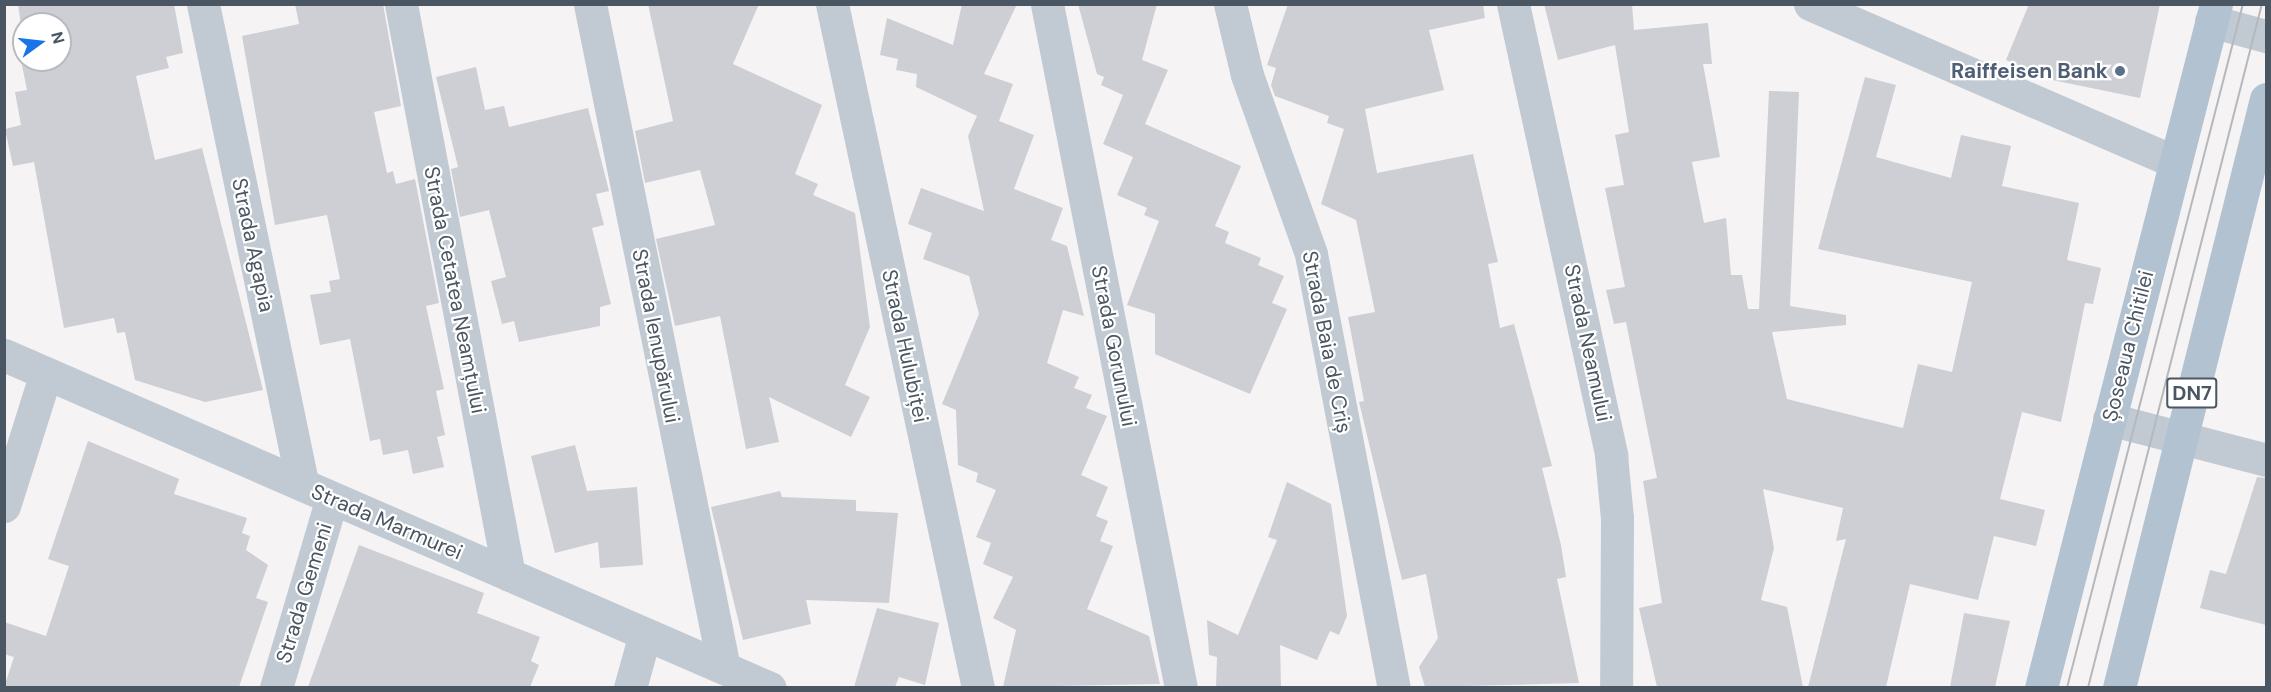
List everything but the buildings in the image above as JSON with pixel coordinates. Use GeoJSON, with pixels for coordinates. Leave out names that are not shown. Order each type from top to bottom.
{"type":"FeatureCollection","features":[{"type":"Feature","properties":{"kind":"main road","name":"Șoseaua Chitilei"},"geometry":{"type":"LineString","coordinates":[[2041,687],[2213,13]]}},
{"type":"Feature","properties":{"kind":"main road","name":"DN7"},"geometry":{"type":"LineString","coordinates":[[2119,687],[2266,99]]}},
{"type":"Feature","properties":{"kind":"street","name":"Strada Agapia"},"geometry":{"type":"LineString","coordinates":[[203,4],[303,485]]}},
{"type":"Feature","properties":{"kind":"street","name":"Strada Cetatea Neamțului"},"geometry":{"type":"LineString","coordinates":[[401,4],[509,575]]}},
{"type":"Feature","properties":{"kind":"street","name":"Strada Ienupărului"},"geometry":{"type":"LineString","coordinates":[[590,4],[724,668]]}},
{"type":"Feature","properties":{"kind":"street","name":"Strada Hulubiței"},"geometry":{"type":"LineString","coordinates":[[832,4],[978,687]]}},
{"type":"Feature","properties":{"kind":"street","name":"Strada Gorunului"},"geometry":{"type":"LineString","coordinates":[[1047,4],[1181,687]]}},
{"type":"Feature","properties":{"kind":"street","name":"Strada Baia de Criș"},"geometry":{"type":"LineString","coordinates":[[1230,4],[1247,75],[1311,254],[1394,687]]}},
{"type":"Feature","properties":{"kind":"street","name":"Strada Neamului"},"geometry":{"type":"LineString","coordinates":[[1513,4],[1611,455],[1617,518],[1616,687]]}},
{"type":"Feature","properties":{"kind":"street"},"geometry":{"type":"LineString","coordinates":[[1810,4],[2175,162]]}},
{"type":"Feature","properties":{"kind":"street"},"geometry":{"type":"LineString","coordinates":[[2213,13],[2266,36]]}},
{"type":"Feature","properties":{"kind":"street","name":"Strada Marmurei"},"geometry":{"type":"LineString","coordinates":[[4,355],[770,687]]}},
{"type":"Feature","properties":{"kind":"street"},"geometry":{"type":"LineString","coordinates":[[4,507],[46,373]]}},
{"type":"Feature","properties":{"kind":"street"},"geometry":{"type":"LineString","coordinates":[[2109,419],[2266,460]]}},
{"type":"Feature","properties":{"kind":"street","name":"Strada Gemeni"},"geometry":{"type":"LineString","coordinates":[[276,687],[332,498]]}},
{"type":"Feature","properties":{"kind":"street"},"geometry":{"type":"LineString","coordinates":[[630,687],[645,634]]}},
{"type":"Feature","properties":{"kind":"tram line"},"geometry":{"type":"LineString","coordinates":[[2067,688],[2243,4]]}},
{"type":"Feature","properties":{"kind":"tram line"},"geometry":{"type":"LineString","coordinates":[[2088,688],[2262,4]]}},
{"type":"Feature","properties":{"kind":"place","name":"Raiffeisen Bank"},"geometry":{"type":"Point","coordinates":[2120,71]}}]}
